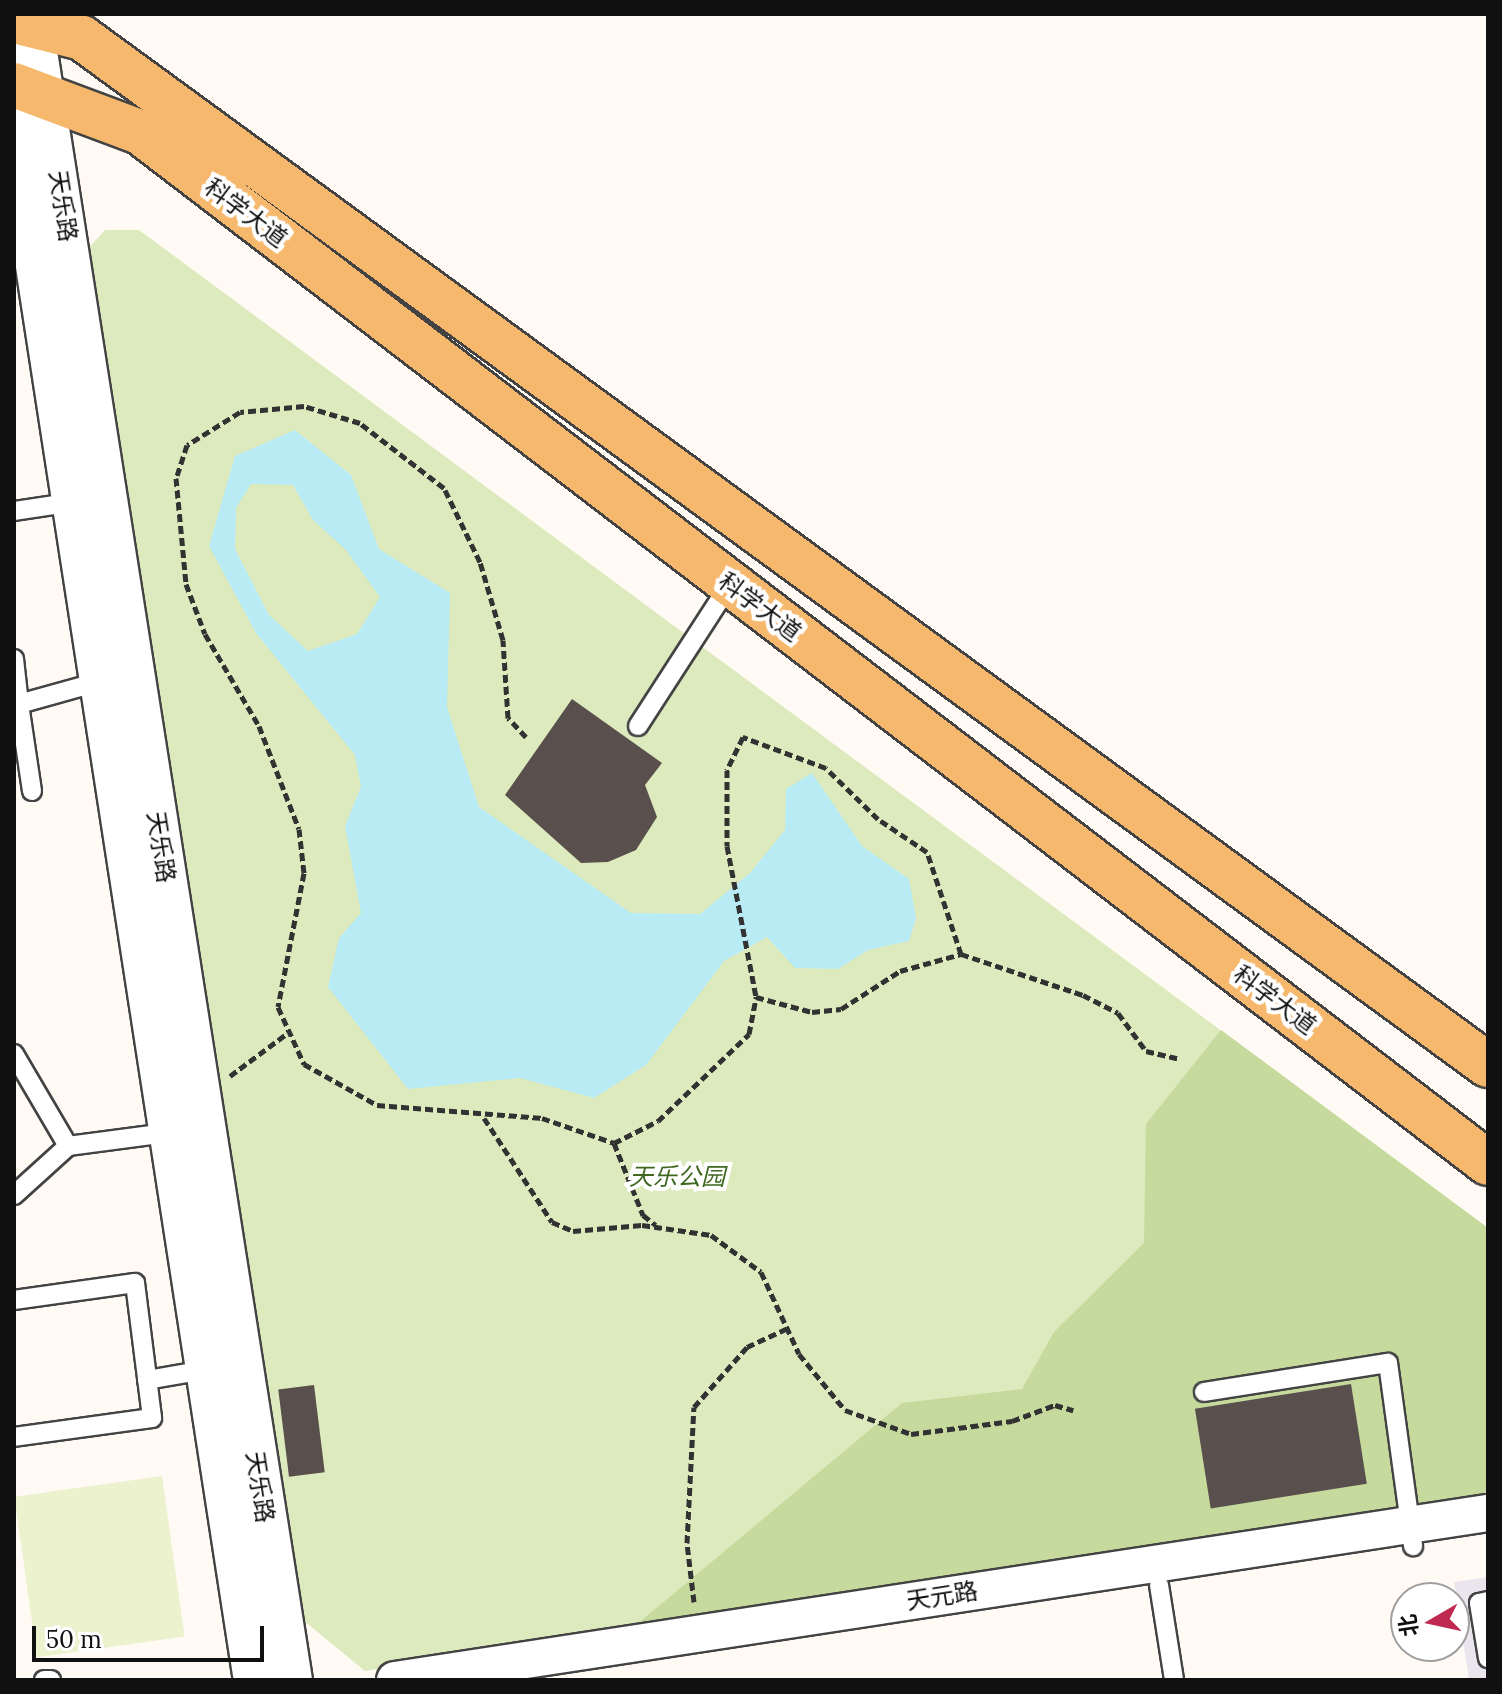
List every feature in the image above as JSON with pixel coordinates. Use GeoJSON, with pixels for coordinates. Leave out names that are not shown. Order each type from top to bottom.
{"type":"FeatureCollection","features":[{"type":"Feature","properties":{"kind":"main road","name":"科学大道"},"geometry":{"type":"LineString","coordinates":[[25,19],[82,38],[1488,1065]]}},
{"type":"Feature","properties":{"kind":"main road","name":"科学大道"},"geometry":{"type":"LineString","coordinates":[[25,97],[140,132],[1488,1163]]}},
{"type":"Feature","properties":{"kind":"street","name":"天乐路"},"geometry":{"type":"LineString","coordinates":[[25,19],[25,97],[74,502],[118,676]]}},
{"type":"Feature","properties":{"kind":"street","name":"天乐路"},"geometry":{"type":"LineString","coordinates":[[25,97],[191,1115],[224,1368],[256,1680]]}},
{"type":"Feature","properties":{"kind":"street","name":"天乐路"},"geometry":{"type":"LineString","coordinates":[[224,1368],[290,1680]]}},
{"type":"Feature","properties":{"kind":"street","name":"天元路"},"geometry":{"type":"LineString","coordinates":[[541,1680],[1159,1585],[1411,1535],[1488,1513]]}},
{"type":"Feature","properties":{"kind":"street","name":"天元路"},"geometry":{"type":"LineString","coordinates":[[395,1680],[697,1634],[1411,1535],[1488,1535]]}},
{"type":"Feature","properties":{"kind":"lane"},"geometry":{"type":"LineString","coordinates":[[14,511],[74,502]]}},
{"type":"Feature","properties":{"kind":"lane"},"geometry":{"type":"LineString","coordinates":[[638,726],[730,584]]}},
{"type":"Feature","properties":{"kind":"lane"},"geometry":{"type":"LineString","coordinates":[[14,659],[32,791]]}},
{"type":"Feature","properties":{"kind":"lane"},"geometry":{"type":"LineString","coordinates":[[19,704],[118,676]]}},
{"type":"Feature","properties":{"kind":"lane"},"geometry":{"type":"LineString","coordinates":[[14,1054],[68,1146]]}},
{"type":"Feature","properties":{"kind":"lane"},"geometry":{"type":"LineString","coordinates":[[14,1195],[68,1146],[191,1115]]}},
{"type":"Feature","properties":{"kind":"lane"},"geometry":{"type":"LineString","coordinates":[[14,1300],[135,1283],[152,1418],[14,1437]]}},
{"type":"Feature","properties":{"kind":"lane"},"geometry":{"type":"LineString","coordinates":[[1204,1392],[1388,1363],[1411,1535]]}},
{"type":"Feature","properties":{"kind":"lane"},"geometry":{"type":"LineString","coordinates":[[147,1380],[224,1368]]}},
{"type":"Feature","properties":{"kind":"lane"},"geometry":{"type":"LineString","coordinates":[[1159,1585],[1174,1680]]}},
{"type":"Feature","properties":{"kind":"lane"},"geometry":{"type":"LineString","coordinates":[[1488,1601],[1479,1603],[1488,1658]]}},
{"type":"Feature","properties":{"kind":"lane"},"geometry":{"type":"LineString","coordinates":[[44,1680],[51,1680]]}},
{"type":"Feature","properties":{"kind":"path"},"geometry":{"type":"LineString","coordinates":[[526,737],[508,718],[503,640],[480,562],[444,488],[360,423],[304,406],[240,412],[187,445],[176,478],[186,584],[205,634],[259,726],[299,829],[304,873],[278,1007],[304,1064],[377,1105],[483,1117],[542,1118],[614,1143],[658,1121],[749,1034],[756,997],[748,978],[727,846],[727,770],[743,737],[826,768],[878,819],[927,852],[961,954]]}},
{"type":"Feature","properties":{"kind":"path"},"geometry":{"type":"LineString","coordinates":[[756,997],[812,1012],[841,1009],[900,971],[961,954],[1083,995],[1118,1013],[1146,1051],[1177,1058]]}},
{"type":"Feature","properties":{"kind":"path"},"geometry":{"type":"LineString","coordinates":[[191,1115],[289,1032]]}},
{"type":"Feature","properties":{"kind":"path"},"geometry":{"type":"LineString","coordinates":[[483,1117],[552,1222],[573,1231],[661,1227],[711,1235],[761,1272],[790,1327],[799,1354],[845,1410],[911,1434],[1012,1421],[1055,1405],[1073,1410]]}},
{"type":"Feature","properties":{"kind":"path"},"geometry":{"type":"LineString","coordinates":[[614,1143],[643,1215],[661,1227]]}},
{"type":"Feature","properties":{"kind":"path"},"geometry":{"type":"LineString","coordinates":[[697,1634],[687,1543],[694,1407],[747,1347],[790,1327]]}},
{"type":"Feature","properties":{"kind":"shaded area"},"geometry":{"type":"Polygon","coordinates":[[[1488,1577],[1488,1680],[1469,1680],[1466,1662],[1470,1662],[1470,1582],[1454,1582],[1488,1577]]]}},
{"type":"Feature","properties":{"kind":"green space","name":"天乐公园"},"geometry":{"type":"Polygon","coordinates":[[[105,230],[139,230],[1488,1228],[1488,1499],[365,1671],[298,1616],[83,254],[105,230]]]}},
{"type":"Feature","properties":{"kind":"green space"},"geometry":{"type":"Polygon","coordinates":[[[1221,1030],[1488,1228],[1488,1499],[630,1630],[902,1403],[1022,1389],[1054,1332],[1144,1243],[1146,1124],[1221,1030]]]}},
{"type":"Feature","properties":{"kind":"green space"},"geometry":{"type":"Polygon","coordinates":[[[162,1476],[185,1636],[37,1657],[14,1497],[162,1476]]]}},
{"type":"Feature","properties":{"kind":"water"},"geometry":{"type":"Polygon","coordinates":[[[295,430],[351,475],[379,549],[450,593],[447,707],[479,807],[631,913],[700,914],[750,873],[785,830],[786,789],[812,773],[862,846],[909,879],[916,918],[909,941],[868,950],[838,969],[795,968],[767,937],[724,961],[646,1065],[594,1098],[520,1078],[408,1089],[328,987],[339,938],[361,913],[345,826],[361,787],[355,755],[256,633],[209,546],[235,456],[295,430]],[[251,484],[236,508],[235,549],[269,615],[308,651],[357,634],[380,597],[346,550],[313,520],[293,485],[251,484]]]}},
{"type":"Feature","properties":{"kind":"building"},"geometry":{"type":"Polygon","coordinates":[[[572,699],[662,763],[645,785],[657,817],[636,850],[608,862],[581,863],[505,795],[572,699]]]}},
{"type":"Feature","properties":{"kind":"building"},"geometry":{"type":"Polygon","coordinates":[[[1351,1384],[1367,1484],[1211,1508],[1195,1409],[1351,1384]]]}},
{"type":"Feature","properties":{"kind":"building"},"geometry":{"type":"Polygon","coordinates":[[[314,1385],[325,1472],[289,1477],[278,1389],[314,1385]]]}}]}
